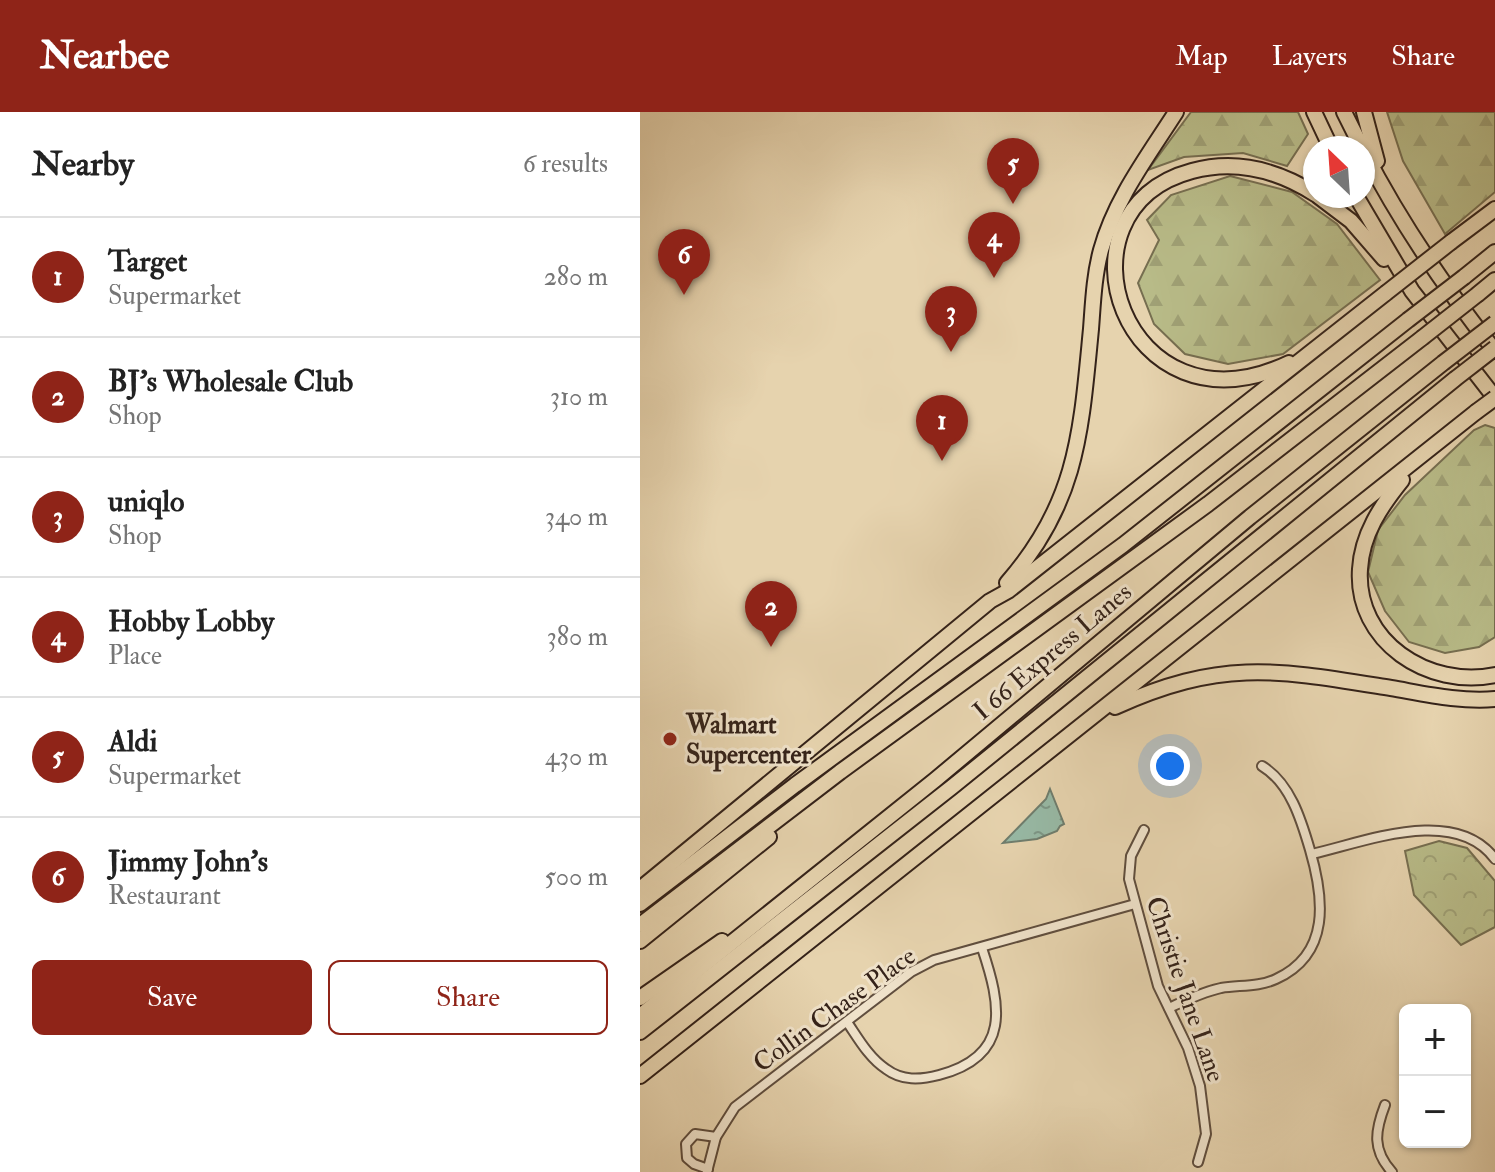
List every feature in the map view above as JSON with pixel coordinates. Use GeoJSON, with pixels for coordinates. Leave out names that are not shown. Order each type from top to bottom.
{"type":"FeatureCollection","features":[{"type":"Feature","properties":{"kind":"highway"},"geometry":{"type":"LineString","coordinates":[[990,601],[1038,542],[1064,493],[1080,432],[1100,254],[1106,232],[1123,195],[1176,112]]}},
{"type":"Feature","properties":{"kind":"highway"},"geometry":{"type":"LineString","coordinates":[[1314,112],[1325,136]]}},
{"type":"Feature","properties":{"kind":"highway"},"geometry":{"type":"LineString","coordinates":[[1344,112],[1356,136]]}},
{"type":"Feature","properties":{"kind":"highway"},"geometry":{"type":"LineString","coordinates":[[1364,112],[1373,150],[1404,224]]}},
{"type":"Feature","properties":{"kind":"highway"},"geometry":{"type":"LineString","coordinates":[[1303,188],[1285,178],[1247,167],[1216,166],[1172,178],[1150,192],[1131,216],[1119,242],[1115,279],[1122,310],[1136,337],[1159,358],[1185,372],[1223,379],[1255,376],[1278,369],[1321,344]]}},
{"type":"Feature","properties":{"kind":"highway"},"geometry":{"type":"LineString","coordinates":[[640,1032],[952,787],[1495,349],[1441,280],[1404,224],[1375,171]]}},
{"type":"Feature","properties":{"kind":"highway"},"geometry":{"type":"LineString","coordinates":[[1334,208],[1351,221],[1396,273]]}},
{"type":"Feature","properties":{"kind":"highway"},"geometry":{"type":"LineString","coordinates":[[640,1076],[1494,397],[1412,291],[1363,208]]}},
{"type":"Feature","properties":{"kind":"highway"},"geometry":{"type":"LineString","coordinates":[[640,889],[990,601],[1020,581],[1495,209]]}},
{"type":"Feature","properties":{"kind":"highway"},"geometry":{"type":"LineString","coordinates":[[640,904],[795,785],[1110,554],[1495,252]]}},
{"type":"Feature","properties":{"kind":"highway","name":"I 66 Express Lanes"},"geometry":{"type":"LineString","coordinates":[[640,925],[840,772],[1208,504],[1495,280]]}},
{"type":"Feature","properties":{"kind":"highway","name":"I 66 Express Lanes"},"geometry":{"type":"LineString","coordinates":[[640,1016],[935,780],[1250,517],[1495,323]]}},
{"type":"Feature","properties":{"kind":"highway"},"geometry":{"type":"LineString","coordinates":[[1440,441],[1406,474],[1374,519],[1360,567],[1362,593],[1370,618],[1380,635],[1408,662],[1454,678],[1495,675]]}},
{"type":"Feature","properties":{"kind":"highway"},"geometry":{"type":"LineString","coordinates":[[1080,727],[1115,707],[1162,687],[1192,678],[1241,671],[1304,674],[1439,697],[1495,699]]}},
{"type":"Feature","properties":{"kind":"highway"},"geometry":{"type":"LineString","coordinates":[[640,941],[797,814],[840,772]]}},
{"type":"Feature","properties":{"kind":"highway"},"geometry":{"type":"LineString","coordinates":[[640,998],[705,950],[754,924]]}},
{"type":"Feature","properties":{"kind":"street"},"geometry":{"type":"LineString","coordinates":[[1169,1008],[1205,992],[1275,979],[1298,964],[1312,947],[1322,904],[1312,854],[1285,786],[1262,766]]}},
{"type":"Feature","properties":{"kind":"street"},"geometry":{"type":"LineString","coordinates":[[1312,854],[1429,829],[1464,834],[1483,845],[1495,859]]}},
{"type":"Feature","properties":{"kind":"street","name":"Christie Jane Lane"},"geometry":{"type":"LineString","coordinates":[[1144,830],[1131,856],[1129,879],[1153,971],[1188,1048],[1200,1086],[1206,1134],[1198,1162]]}},
{"type":"Feature","properties":{"kind":"street","name":"Collin Chase Place"},"geometry":{"type":"LineString","coordinates":[[716,1137],[695,1134],[686,1144],[687,1158],[708,1171],[716,1137],[735,1107],[923,965],[1135,904]]}},
{"type":"Feature","properties":{"kind":"street"},"geometry":{"type":"LineString","coordinates":[[847,1022],[876,1062],[900,1076],[924,1079],[967,1064],[985,1052],[993,1037],[996,1020],[994,986],[982,948]]}},
{"type":"Feature","properties":{"kind":"street"},"geometry":{"type":"LineString","coordinates":[[1385,1105],[1377,1126],[1376,1143],[1381,1158],[1392,1172]]}},
{"type":"Feature","properties":{"kind":"green space"},"geometry":{"type":"Polygon","coordinates":[[[1191,112],[1298,112],[1308,134],[1303,136],[1303,142],[1287,166],[1243,153],[1184,157],[1148,170],[1191,112]]]}},
{"type":"Feature","properties":{"kind":"green space"},"geometry":{"type":"Polygon","coordinates":[[[1387,112],[1495,112],[1495,192],[1445,234],[1403,161],[1387,112]]]}},
{"type":"Feature","properties":{"kind":"green space"},"geometry":{"type":"Polygon","coordinates":[[[1230,176],[1292,192],[1303,200],[1303,208],[1314,208],[1337,224],[1380,280],[1283,354],[1228,364],[1185,354],[1154,324],[1138,283],[1159,240],[1147,220],[1171,195],[1230,176]]]}},
{"type":"Feature","properties":{"kind":"green space"},"geometry":{"type":"Polygon","coordinates":[[[1485,425],[1495,428],[1495,637],[1479,647],[1445,653],[1409,642],[1385,611],[1368,572],[1378,530],[1405,495],[1474,430],[1485,425]]]}},
{"type":"Feature","properties":{"kind":"green space"},"geometry":{"type":"Polygon","coordinates":[[[1439,841],[1467,848],[1495,881],[1495,927],[1461,945],[1414,895],[1405,851],[1439,841]]]}},
{"type":"Feature","properties":{"kind":"water"},"geometry":{"type":"Polygon","coordinates":[[[1050,789],[1064,824],[1057,831],[1037,839],[1003,843],[1046,799],[1050,789]]]}},
{"type":"Feature","properties":{"kind":"place","name":"Aldi"},"geometry":{"type":"Point","coordinates":[1013,204]}},
{"type":"Feature","properties":{"kind":"place","name":"Hobby Lobby"},"geometry":{"type":"Point","coordinates":[994,278]}},
{"type":"Feature","properties":{"kind":"place","name":"Jimmy John's"},"geometry":{"type":"Point","coordinates":[684,295]}},
{"type":"Feature","properties":{"kind":"place","name":"uniqlo"},"geometry":{"type":"Point","coordinates":[951,352]}},
{"type":"Feature","properties":{"kind":"place","name":"Target"},"geometry":{"type":"Point","coordinates":[942,461]}},
{"type":"Feature","properties":{"kind":"place","name":"BJ's Wholesale Club"},"geometry":{"type":"Point","coordinates":[771,647]}},
{"type":"Feature","properties":{"kind":"place","name":"Walmart Supercenter"},"geometry":{"type":"Point","coordinates":[670,739]}}]}
